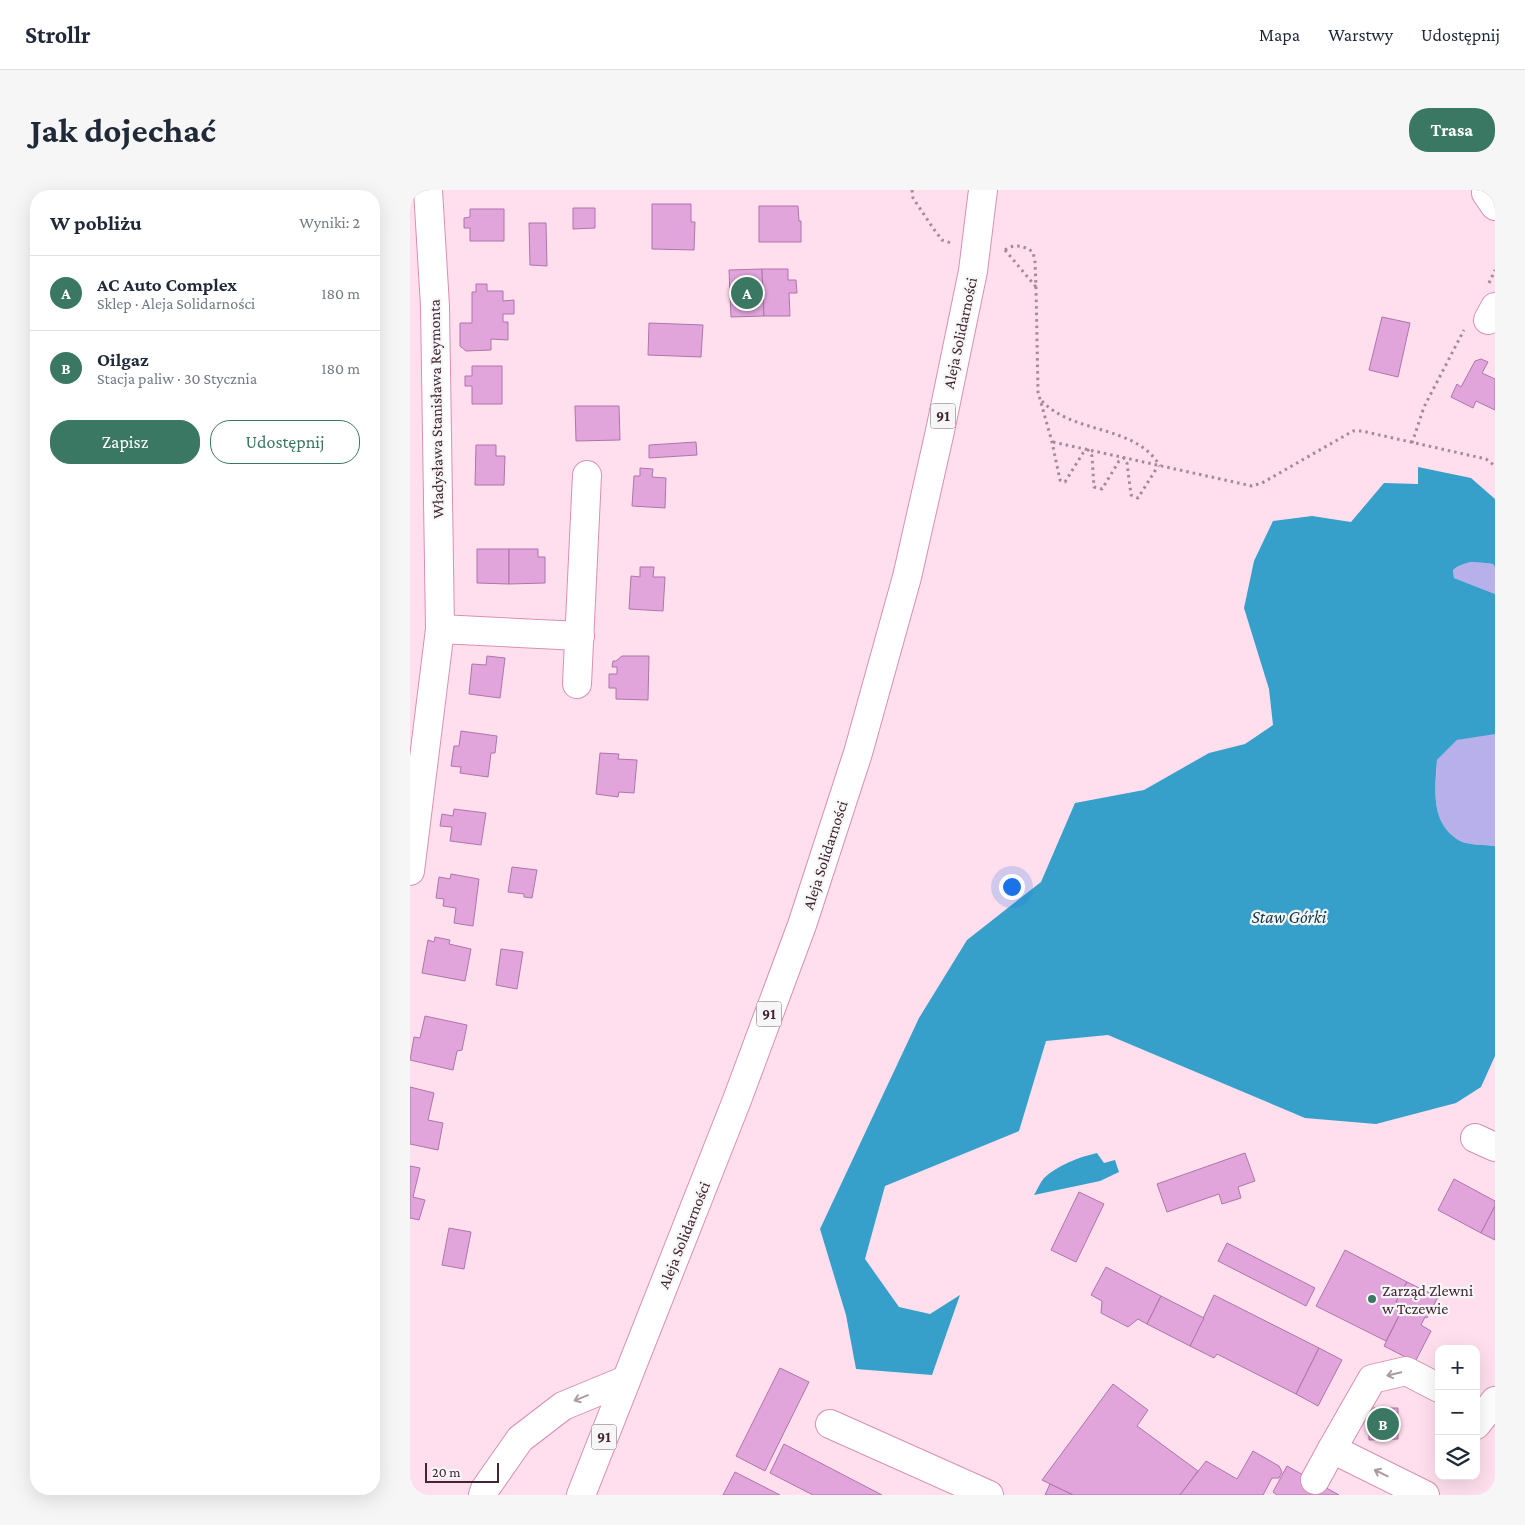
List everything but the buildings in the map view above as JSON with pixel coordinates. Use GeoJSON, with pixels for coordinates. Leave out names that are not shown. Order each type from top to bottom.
{"type":"FeatureCollection","features":[{"type":"Feature","properties":{"kind":"main road","name":"Władysława Stanisława Reymonta"},"geometry":{"type":"LineString","coordinates":[[410,871],[420,720],[440,629],[435,306],[428,190]]}},
{"type":"Feature","properties":{"kind":"main road","name":"Aleja Solidarności"},"geometry":{"type":"LineString","coordinates":[[581,1495],[737,1100],[802,925],[858,753],[907,577],[940,431],[973,271],[983,190]]}},
{"type":"Feature","properties":{"kind":"main road"},"geometry":{"type":"LineString","coordinates":[[1486,190],[1495,206]]}},
{"type":"Feature","properties":{"kind":"main road"},"geometry":{"type":"LineString","coordinates":[[577,684],[587,475]]}},
{"type":"Feature","properties":{"kind":"main road"},"geometry":{"type":"LineString","coordinates":[[440,629],[580,636]]}},
{"type":"Feature","properties":{"kind":"main road"},"geometry":{"type":"LineString","coordinates":[[1315,1480],[1372,1379],[1406,1371],[1435,1386]]}},
{"type":"Feature","properties":{"kind":"main road"},"geometry":{"type":"LineString","coordinates":[[482,1495],[520,1439],[563,1406],[626,1380]]}},
{"type":"Feature","properties":{"kind":"main road"},"geometry":{"type":"LineString","coordinates":[[830,1424],[989,1495]]}},
{"type":"Feature","properties":{"kind":"main road"},"geometry":{"type":"LineString","coordinates":[[1332,1449],[1425,1495],[1436,1480]]}},
{"type":"Feature","properties":{"kind":"path"},"geometry":{"type":"LineString","coordinates":[[912,190],[913,198],[933,228],[942,240],[951,243]]}},
{"type":"Feature","properties":{"kind":"path"},"geometry":{"type":"LineString","coordinates":[[1036,287],[1005,250],[1011,246],[1024,247],[1033,252],[1036,287],[1038,392],[1060,480],[1065,482],[1083,453],[1088,450]]}},
{"type":"Feature","properties":{"kind":"path"},"geometry":{"type":"LineString","coordinates":[[1412,443],[1424,407],[1484,309],[1495,270]]}},
{"type":"Feature","properties":{"kind":"path"},"geometry":{"type":"LineString","coordinates":[[1040,400],[1048,408],[1072,422],[1114,434],[1136,443],[1155,457],[1159,467]]}},
{"type":"Feature","properties":{"kind":"path"},"geometry":{"type":"LineString","coordinates":[[1052,442],[1252,486],[1262,483],[1353,431],[1362,430],[1486,459],[1495,466]]}},
{"type":"Feature","properties":{"kind":"path"},"geometry":{"type":"LineString","coordinates":[[1088,450],[1092,456],[1094,487],[1102,489],[1119,461],[1124,458]]}},
{"type":"Feature","properties":{"kind":"path"},"geometry":{"type":"LineString","coordinates":[[1124,458],[1127,463],[1131,495],[1138,498],[1159,467]]}},
{"type":"Feature","properties":{"kind":"shaded area"},"geometry":{"type":"Polygon","coordinates":[[[1470,561],[1493,564],[1495,567],[1495,594],[1454,578],[1453,570],[1470,561]]]}},
{"type":"Feature","properties":{"kind":"shaded area"},"geometry":{"type":"Polygon","coordinates":[[[1495,734],[1495,846],[1460,841],[1450,834],[1443,825],[1436,805],[1437,760],[1457,740],[1495,734]]]}},
{"type":"Feature","properties":{"kind":"water","name":"Staw Górki"},"geometry":{"type":"Polygon","coordinates":[[[1418,467],[1471,478],[1495,499],[1495,567],[1493,564],[1472,562],[1463,564],[1453,570],[1454,578],[1495,594],[1495,734],[1457,740],[1437,760],[1435,794],[1439,816],[1450,834],[1463,842],[1495,846],[1495,1056],[1481,1087],[1456,1103],[1376,1124],[1305,1118],[1108,1035],[1046,1041],[1019,1131],[885,1186],[865,1259],[899,1307],[930,1314],[960,1295],[932,1375],[856,1369],[846,1315],[820,1229],[919,1018],[967,940],[1041,882],[1075,803],[1144,790],[1209,753],[1245,744],[1273,725],[1269,689],[1244,608],[1254,561],[1273,521],[1312,516],[1351,522],[1384,483],[1418,484],[1418,467]]]}},
{"type":"Feature","properties":{"kind":"water"},"geometry":{"type":"Polygon","coordinates":[[[1097,1153],[1104,1163],[1115,1160],[1119,1172],[1100,1181],[1034,1195],[1044,1178],[1062,1165],[1097,1153]]]}},
{"type":"Feature","properties":{"kind":"place","name":"AC Auto Complex"},"geometry":{"type":"Point","coordinates":[747,293]}},
{"type":"Feature","properties":{"kind":"place","name":"Zarząd Zlewni w Tczewie"},"geometry":{"type":"Point","coordinates":[1372,1299]}},
{"type":"Feature","properties":{"kind":"place","name":"Oilgaz"},"geometry":{"type":"Point","coordinates":[1383,1424]}}]}
